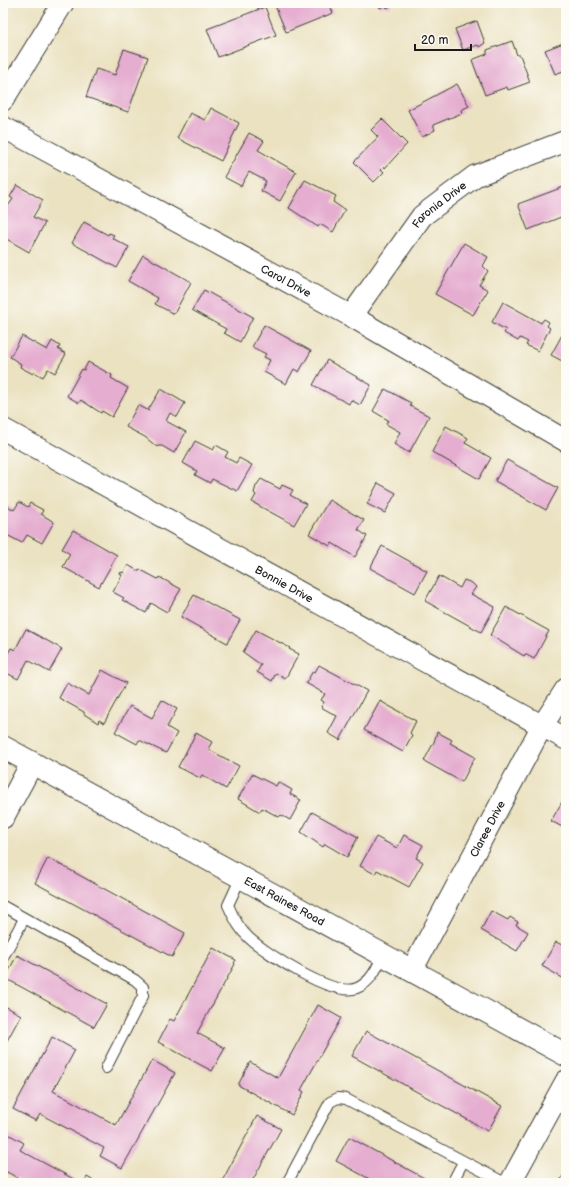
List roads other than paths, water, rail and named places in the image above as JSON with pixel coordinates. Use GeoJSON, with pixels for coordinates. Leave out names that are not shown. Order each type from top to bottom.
{"type":"FeatureCollection","features":[{"type":"Feature","properties":{"kind":"main road","name":"East Raines Road"},"geometry":{"type":"LineString","coordinates":[[3,747],[566,1055]]}},
{"type":"Feature","properties":{"kind":"main road"},"geometry":{"type":"LineString","coordinates":[[3,817],[32,763]]}},
{"type":"Feature","properties":{"kind":"street"},"geometry":{"type":"LineString","coordinates":[[3,100],[63,3]]}},
{"type":"Feature","properties":{"kind":"street","name":"Carol Drive"},"geometry":{"type":"LineString","coordinates":[[3,128],[351,316],[566,441]]}},
{"type":"Feature","properties":{"kind":"street","name":"Faronia Drive"},"geometry":{"type":"LineString","coordinates":[[351,316],[422,216],[475,176],[566,141]]}},
{"type":"Feature","properties":{"kind":"street","name":"Bonnie Drive"},"geometry":{"type":"LineString","coordinates":[[3,429],[566,739]]}},
{"type":"Feature","properties":{"kind":"street","name":"Claree Drive"},"geometry":{"type":"LineString","coordinates":[[412,970],[542,726],[566,689]]}},
{"type":"Feature","properties":{"kind":"street"},"geometry":{"type":"LineString","coordinates":[[510,1183],[566,1081]]}},
{"type":"Feature","properties":{"kind":"lane"},"geometry":{"type":"LineString","coordinates":[[241,877],[228,904],[235,921],[248,937],[272,955],[304,975],[340,989],[356,988],[369,980],[383,955]]}},
{"type":"Feature","properties":{"kind":"lane"},"geometry":{"type":"LineString","coordinates":[[3,906],[136,980],[143,987],[143,996],[106,1068]]}},
{"type":"Feature","properties":{"kind":"lane"},"geometry":{"type":"LineString","coordinates":[[3,957],[24,919]]}},
{"type":"Feature","properties":{"kind":"lane"},"geometry":{"type":"LineString","coordinates":[[287,1183],[330,1102],[338,1098],[346,1099],[505,1183]]}},
{"type":"Feature","properties":{"kind":"lane"},"geometry":{"type":"LineString","coordinates":[[452,1183],[463,1162]]}}]}
